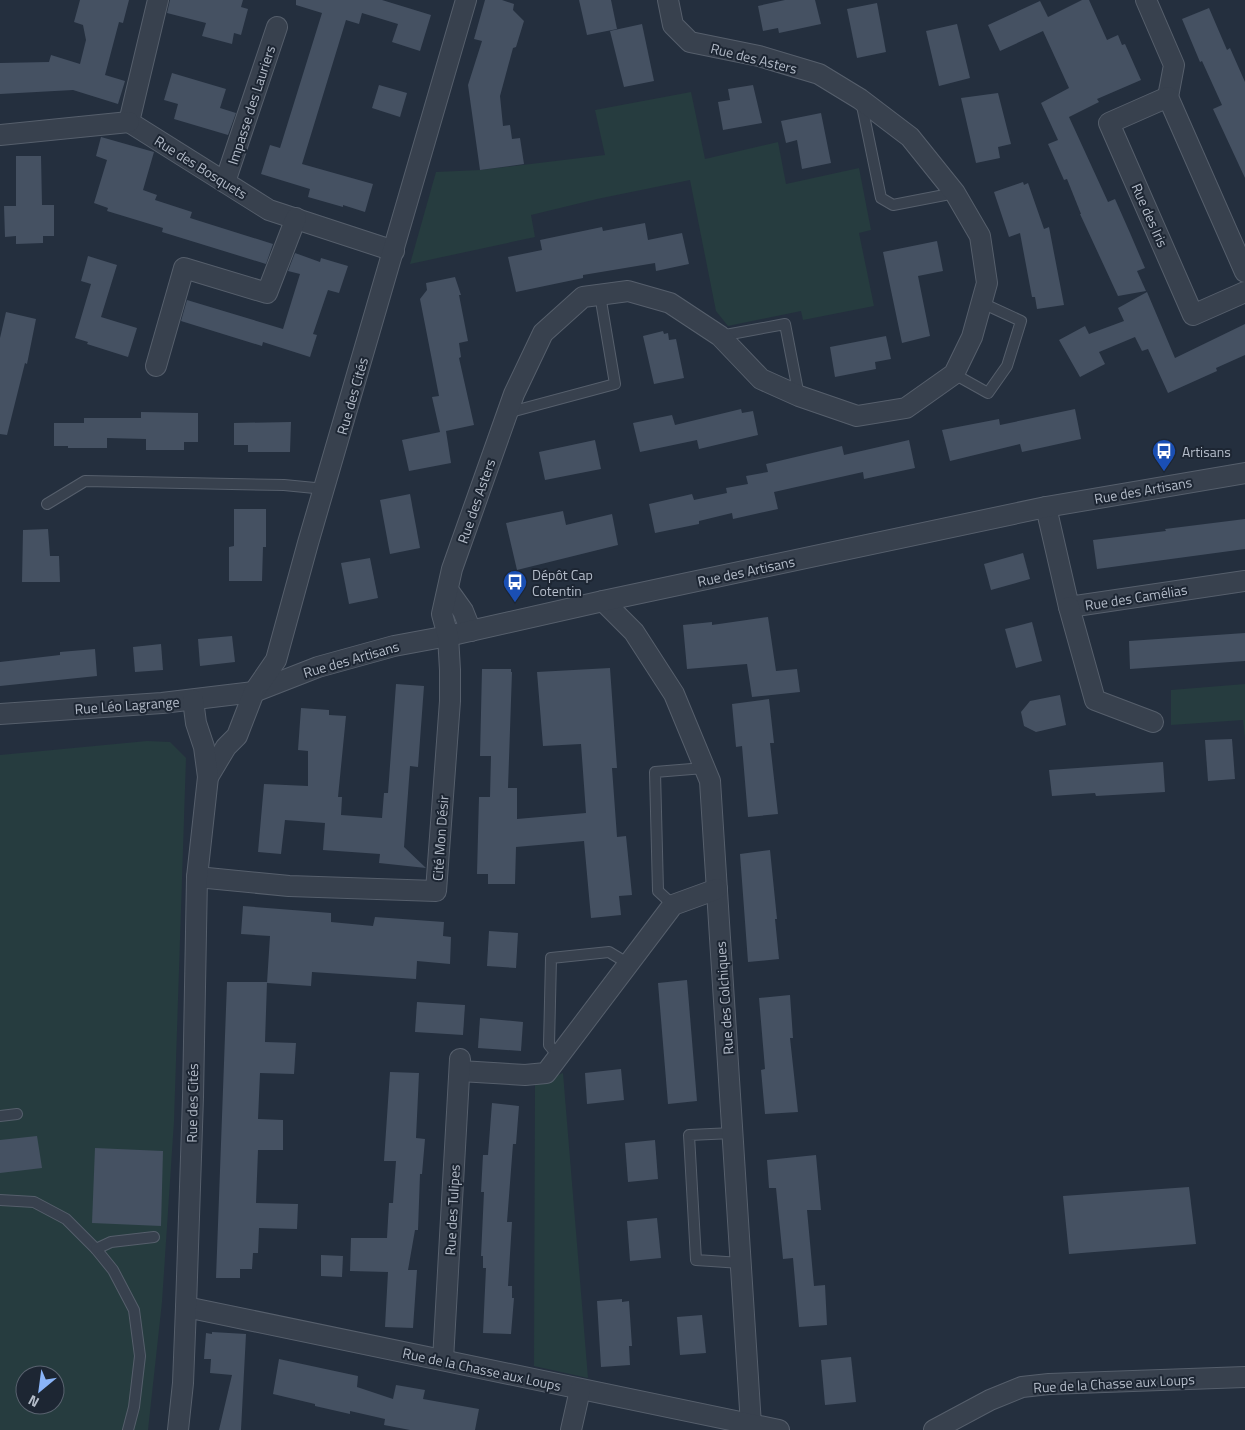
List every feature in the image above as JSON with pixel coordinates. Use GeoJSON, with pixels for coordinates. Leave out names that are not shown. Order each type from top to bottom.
{"type":"FeatureCollection","features":[{"type":"Feature","properties":{"kind":"street"},"geometry":{"type":"LineString","coordinates":[[0,134],[129,122],[158,0]]}},
{"type":"Feature","properties":{"kind":"street","name":"Rue des Cités"},"geometry":{"type":"LineString","coordinates":[[208,777],[226,747],[236,736],[254,692],[276,660],[308,543],[466,0]]}},
{"type":"Feature","properties":{"kind":"street","name":"Rue des Asters"},"geometry":{"type":"LineString","coordinates":[[448,636],[442,614],[452,569],[514,394],[543,333],[583,297],[628,291],[670,303],[720,336],[761,378],[799,396],[856,416],[906,408],[954,374],[972,337],[987,283],[980,236],[955,193],[910,137],[860,99],[819,74],[759,56],[690,42],[673,25],[668,0]]}},
{"type":"Feature","properties":{"kind":"street"},"geometry":{"type":"LineString","coordinates":[[1146,0],[1174,65],[1168,97],[1245,272]]}},
{"type":"Feature","properties":{"kind":"street","name":"Impasse des Lauriers"},"geometry":{"type":"LineString","coordinates":[[225,182],[277,27]]}},
{"type":"Feature","properties":{"kind":"street","name":"Rue des Iris"},"geometry":{"type":"LineString","coordinates":[[1168,97],[1109,123],[1193,314],[1245,292]]}},
{"type":"Feature","properties":{"kind":"street","name":"Rue des Bosquets"},"geometry":{"type":"LineString","coordinates":[[129,122],[269,210],[394,251]]}},
{"type":"Feature","properties":{"kind":"street"},"geometry":{"type":"LineString","coordinates":[[156,366],[184,268],[267,293],[296,218]]}},
{"type":"Feature","properties":{"kind":"street","name":"Rue des Artisans"},"geometry":{"type":"LineString","coordinates":[[254,692],[318,667],[394,646],[1046,507],[1245,473]]}},
{"type":"Feature","properties":{"kind":"street","name":"Rue des Camélias"},"geometry":{"type":"LineString","coordinates":[[1046,507],[1069,607],[1245,581]]}},
{"type":"Feature","properties":{"kind":"street"},"geometry":{"type":"LineString","coordinates":[[448,590],[463,611],[471,631]]}},
{"type":"Feature","properties":{"kind":"street","name":"Rue des Colchiques"},"geometry":{"type":"LineString","coordinates":[[603,601],[634,632],[674,694],[710,781],[750,1425]]}},
{"type":"Feature","properties":{"kind":"street"},"geometry":{"type":"LineString","coordinates":[[1069,607],[1095,700],[1153,722]]}},
{"type":"Feature","properties":{"kind":"street","name":"Cité Mon Désir"},"geometry":{"type":"LineString","coordinates":[[197,877],[289,886],[436,892],[450,700],[448,636]]}},
{"type":"Feature","properties":{"kind":"street","name":"Rue Léo Lagrange"},"geometry":{"type":"LineString","coordinates":[[0,714],[193,700],[254,692]]}},
{"type":"Feature","properties":{"kind":"street","name":"Rue des Cités"},"geometry":{"type":"LineString","coordinates":[[178,1430],[183,1383],[186,1307],[197,877],[208,777],[204,747],[196,723],[193,700]]}},
{"type":"Feature","properties":{"kind":"street"},"geometry":{"type":"LineString","coordinates":[[558,1056],[673,905],[717,889]]}},
{"type":"Feature","properties":{"kind":"street","name":"Rue des Tulipes"},"geometry":{"type":"LineString","coordinates":[[443,1360],[460,1065],[524,1075],[546,1073],[558,1056]]}},
{"type":"Feature","properties":{"kind":"street","name":"Rue de la Chasse aux Loups"},"geometry":{"type":"LineString","coordinates":[[186,1307],[779,1430]]}},
{"type":"Feature","properties":{"kind":"street","name":"Rue de la Chasse aux Loups"},"geometry":{"type":"LineString","coordinates":[[934,1430],[990,1400],[1022,1387],[1049,1384],[1245,1377]]}},
{"type":"Feature","properties":{"kind":"street"},"geometry":{"type":"LineString","coordinates":[[571,1430],[580,1390]]}},
{"type":"Feature","properties":{"kind":"lane"},"geometry":{"type":"LineString","coordinates":[[860,99],[881,198],[894,205],[955,193]]}},
{"type":"Feature","properties":{"kind":"lane"},"geometry":{"type":"LineString","coordinates":[[507,413],[615,384],[600,294]]}},
{"type":"Feature","properties":{"kind":"lane"},"geometry":{"type":"LineString","coordinates":[[954,374],[988,393],[1006,366],[1021,321],[982,303]]}},
{"type":"Feature","properties":{"kind":"lane"},"geometry":{"type":"LineString","coordinates":[[720,336],[785,324],[799,396]]}},
{"type":"Feature","properties":{"kind":"lane"},"geometry":{"type":"LineString","coordinates":[[46,504],[85,481],[284,485],[325,489]]}},
{"type":"Feature","properties":{"kind":"lane"},"geometry":{"type":"LineString","coordinates":[[673,905],[658,891],[655,772],[704,768]]}},
{"type":"Feature","properties":{"kind":"lane"},"geometry":{"type":"LineString","coordinates":[[558,1056],[549,1045],[551,958],[609,952],[629,964]]}},
{"type":"Feature","properties":{"kind":"lane"},"geometry":{"type":"LineString","coordinates":[[0,1116],[17,1114]]}},
{"type":"Feature","properties":{"kind":"lane"},"geometry":{"type":"LineString","coordinates":[[733,1134],[689,1135],[696,1260],[741,1263]]}},
{"type":"Feature","properties":{"kind":"lane"},"geometry":{"type":"LineString","coordinates":[[0,1200],[34,1202],[66,1219],[96,1249],[113,1270],[134,1310],[140,1356],[134,1407],[128,1430]]}},
{"type":"Feature","properties":{"kind":"lane"},"geometry":{"type":"LineString","coordinates":[[96,1249],[110,1242],[154,1237]]}},
{"type":"Feature","properties":{"kind":"green space"},"geometry":{"type":"Polygon","coordinates":[[[691,92],[705,159],[778,142],[786,184],[859,168],[871,230],[859,233],[874,306],[803,320],[801,311],[728,326],[716,311],[690,180],[531,215],[535,237],[410,264],[436,172],[480,170],[605,155],[595,110],[691,92]]]}},
{"type":"Feature","properties":{"kind":"green space"},"geometry":{"type":"Polygon","coordinates":[[[1245,684],[1245,738],[1243,720],[1171,725],[1171,690],[1245,684]]]}},
{"type":"Feature","properties":{"kind":"green space"},"geometry":{"type":"Polygon","coordinates":[[[147,741],[170,742],[186,758],[174,1121],[162,1302],[148,1430],[0,1430],[0,755],[147,741]]]}},
{"type":"Feature","properties":{"kind":"green space"},"geometry":{"type":"Polygon","coordinates":[[[563,1073],[588,1378],[534,1366],[535,1084],[563,1073]]]}},
{"type":"Feature","properties":{"kind":"building"},"geometry":{"type":"Polygon","coordinates":[[[80,0],[129,0],[123,23],[119,22],[105,75],[125,81],[118,104],[73,90],[0,94],[0,63],[49,62],[51,55],[80,64],[86,40],[83,25],[74,22],[80,0]]]}},
{"type":"Feature","properties":{"kind":"building"},"geometry":{"type":"Polygon","coordinates":[[[170,0],[243,0],[241,7],[248,9],[241,35],[234,33],[232,44],[202,36],[206,23],[167,13],[170,0]]]}},
{"type":"Feature","properties":{"kind":"building"},"geometry":{"type":"Polygon","coordinates":[[[296,0],[382,0],[431,15],[420,51],[392,42],[398,24],[362,13],[359,24],[346,20],[302,164],[373,184],[365,212],[308,197],[310,189],[261,174],[270,145],[280,148],[322,13],[296,5],[296,0]]]}},
{"type":"Feature","properties":{"kind":"building"},"geometry":{"type":"Polygon","coordinates":[[[485,0],[502,0],[514,4],[513,10],[524,21],[516,47],[513,48],[500,96],[503,126],[510,125],[512,139],[520,138],[524,164],[480,170],[468,85],[482,41],[474,39],[485,0]]]}},
{"type":"Feature","properties":{"kind":"building"},"geometry":{"type":"Polygon","coordinates":[[[579,0],[611,0],[617,29],[587,35],[579,0]]]}},
{"type":"Feature","properties":{"kind":"building"},"geometry":{"type":"Polygon","coordinates":[[[785,0],[815,0],[821,24],[779,33],[778,28],[763,31],[758,6],[785,0]]]}},
{"type":"Feature","properties":{"kind":"building"},"geometry":{"type":"Polygon","coordinates":[[[1082,0],[1089,0],[1107,40],[1118,35],[1122,45],[1125,44],[1141,80],[1097,99],[1099,102],[1069,117],[1108,202],[1115,199],[1145,268],[1137,271],[1146,291],[1118,296],[1080,214],[1067,179],[1064,180],[1048,144],[1058,140],[1041,103],[1069,88],[1043,31],[1000,51],[988,25],[1040,1],[1048,17],[1082,0]]]}},
{"type":"Feature","properties":{"kind":"building"},"geometry":{"type":"Polygon","coordinates":[[[877,3],[886,52],[857,58],[847,9],[877,3]]]}},
{"type":"Feature","properties":{"kind":"building"},"geometry":{"type":"Polygon","coordinates":[[[1209,8],[1227,50],[1230,48],[1245,82],[1245,178],[1213,109],[1222,105],[1202,61],[1200,62],[1182,19],[1209,8]]]}},
{"type":"Feature","properties":{"kind":"building"},"geometry":{"type":"Polygon","coordinates":[[[642,24],[654,81],[624,87],[610,31],[642,24]]]}},
{"type":"Feature","properties":{"kind":"building"},"geometry":{"type":"Polygon","coordinates":[[[957,24],[970,78],[939,86],[926,31],[957,24]]]}},
{"type":"Feature","properties":{"kind":"building"},"geometry":{"type":"Polygon","coordinates":[[[172,73],[226,89],[220,108],[236,113],[228,135],[174,119],[178,104],[164,100],[172,73]]]}},
{"type":"Feature","properties":{"kind":"building"},"geometry":{"type":"Polygon","coordinates":[[[379,85],[407,93],[400,117],[372,108],[379,85]]]}},
{"type":"Feature","properties":{"kind":"building"},"geometry":{"type":"Polygon","coordinates":[[[753,85],[762,123],[723,130],[718,102],[730,100],[728,89],[753,85]]]}},
{"type":"Feature","properties":{"kind":"building"},"geometry":{"type":"Polygon","coordinates":[[[998,93],[1011,144],[998,147],[1000,158],[976,163],[961,98],[998,93]]]}},
{"type":"Feature","properties":{"kind":"building"},"geometry":{"type":"Polygon","coordinates":[[[821,113],[831,163],[802,169],[797,140],[786,143],[781,121],[821,113]]]}},
{"type":"Feature","properties":{"kind":"building"},"geometry":{"type":"Polygon","coordinates":[[[101,137],[154,152],[143,190],[157,195],[155,200],[192,212],[190,218],[273,244],[266,264],[162,232],[163,228],[107,211],[108,208],[94,203],[107,160],[96,156],[101,137]]]}},
{"type":"Feature","properties":{"kind":"building"},"geometry":{"type":"Polygon","coordinates":[[[16,156],[41,156],[42,205],[54,205],[54,236],[43,236],[43,243],[16,244],[16,236],[5,237],[4,206],[16,206],[16,156]]]}},
{"type":"Feature","properties":{"kind":"building"},"geometry":{"type":"Polygon","coordinates":[[[1023,182],[1024,185],[1028,183],[1044,229],[1049,227],[1064,305],[1037,309],[1035,297],[1032,297],[1020,233],[1009,237],[994,192],[1023,182]]]}},
{"type":"Feature","properties":{"kind":"building"},"geometry":{"type":"Polygon","coordinates":[[[645,223],[648,240],[682,233],[689,264],[656,271],[655,263],[583,275],[583,278],[516,292],[508,257],[542,250],[540,240],[602,227],[603,231],[645,223]]]}},
{"type":"Feature","properties":{"kind":"building"},"geometry":{"type":"Polygon","coordinates":[[[937,241],[943,271],[918,276],[930,336],[902,343],[883,252],[937,241]]]}},
{"type":"Feature","properties":{"kind":"building"},"geometry":{"type":"Polygon","coordinates":[[[295,253],[320,262],[321,258],[348,266],[339,293],[328,290],[313,334],[317,335],[310,357],[263,342],[262,346],[181,321],[187,300],[283,329],[300,274],[288,271],[295,253]]]}},
{"type":"Feature","properties":{"kind":"building"},"geometry":{"type":"Polygon","coordinates":[[[88,256],[117,265],[101,317],[137,328],[128,357],[87,344],[88,342],[75,338],[91,284],[81,281],[88,256]]]}},
{"type":"Feature","properties":{"kind":"building"},"geometry":{"type":"Polygon","coordinates":[[[455,277],[461,295],[459,295],[468,341],[459,343],[461,357],[459,358],[474,425],[446,431],[451,463],[409,471],[402,440],[440,432],[432,397],[439,396],[420,299],[427,290],[426,283],[455,277]]]}},
{"type":"Feature","properties":{"kind":"building"},"geometry":{"type":"Polygon","coordinates":[[[1147,292],[1175,358],[1245,324],[1245,355],[1216,368],[1217,371],[1168,393],[1148,349],[1142,351],[1135,337],[1099,352],[1105,364],[1080,377],[1059,340],[1085,326],[1089,334],[1124,321],[1118,308],[1147,292]]]}},
{"type":"Feature","properties":{"kind":"building"},"geometry":{"type":"Polygon","coordinates":[[[6,312],[36,319],[27,364],[25,363],[7,435],[0,434],[0,338],[6,312]]]}},
{"type":"Feature","properties":{"kind":"building"},"geometry":{"type":"Polygon","coordinates":[[[663,331],[664,334],[668,333],[669,340],[676,339],[684,378],[654,384],[643,336],[663,331]]]}},
{"type":"Feature","properties":{"kind":"building"},"geometry":{"type":"Polygon","coordinates":[[[886,336],[891,359],[875,362],[876,369],[835,377],[830,347],[886,336]]]}},
{"type":"Feature","properties":{"kind":"building"},"geometry":{"type":"Polygon","coordinates":[[[741,409],[742,413],[753,411],[758,435],[699,449],[697,440],[640,452],[633,423],[672,415],[675,425],[741,409]]]}},
{"type":"Feature","properties":{"kind":"building"},"geometry":{"type":"Polygon","coordinates":[[[1075,409],[1081,439],[1022,452],[1020,444],[950,461],[942,430],[999,419],[1000,425],[1075,409]]]}},
{"type":"Feature","properties":{"kind":"building"},"geometry":{"type":"Polygon","coordinates":[[[141,412],[198,413],[198,442],[184,442],[184,450],[146,450],[146,439],[107,438],[107,448],[54,446],[54,423],[84,423],[84,418],[141,418],[141,412]]]}},
{"type":"Feature","properties":{"kind":"building"},"geometry":{"type":"Polygon","coordinates":[[[291,422],[290,452],[248,452],[248,445],[234,445],[234,423],[291,422]]]}},
{"type":"Feature","properties":{"kind":"building"},"geometry":{"type":"Polygon","coordinates":[[[595,440],[601,469],[545,480],[539,452],[595,440]]]}},
{"type":"Feature","properties":{"kind":"building"},"geometry":{"type":"Polygon","coordinates":[[[909,440],[915,468],[864,479],[863,472],[774,492],[778,509],[733,519],[732,513],[699,521],[699,524],[655,533],[649,504],[692,494],[694,500],[727,493],[726,488],[748,484],[746,476],[768,472],[766,464],[842,446],[844,455],[909,440]]]}},
{"type":"Feature","properties":{"kind":"building"},"geometry":{"type":"Polygon","coordinates":[[[410,494],[420,548],[390,554],[380,500],[410,494]]]}},
{"type":"Feature","properties":{"kind":"building"},"geometry":{"type":"Polygon","coordinates":[[[234,509],[266,509],[266,547],[263,547],[262,581],[229,581],[229,547],[234,546],[234,509]]]}},
{"type":"Feature","properties":{"kind":"building"},"geometry":{"type":"Polygon","coordinates":[[[563,511],[566,525],[612,514],[618,545],[517,570],[506,523],[563,511]]]}},
{"type":"Feature","properties":{"kind":"building"},"geometry":{"type":"Polygon","coordinates":[[[1245,519],[1245,549],[1097,569],[1093,540],[1245,519]]]}},
{"type":"Feature","properties":{"kind":"building"},"geometry":{"type":"Polygon","coordinates":[[[48,529],[50,556],[59,556],[60,582],[22,582],[23,530],[48,529]]]}},
{"type":"Feature","properties":{"kind":"building"},"geometry":{"type":"Polygon","coordinates":[[[1023,553],[1030,579],[991,590],[984,564],[1023,553]]]}},
{"type":"Feature","properties":{"kind":"building"},"geometry":{"type":"Polygon","coordinates":[[[370,558],[378,598],[349,604],[341,563],[370,558]]]}},
{"type":"Feature","properties":{"kind":"building"},"geometry":{"type":"Polygon","coordinates":[[[768,617],[776,671],[797,669],[800,692],[752,697],[747,664],[687,669],[683,625],[712,622],[712,625],[768,617]]]}},
{"type":"Feature","properties":{"kind":"building"},"geometry":{"type":"Polygon","coordinates":[[[1032,622],[1042,661],[1016,668],[1005,629],[1032,622]]]}},
{"type":"Feature","properties":{"kind":"building"},"geometry":{"type":"Polygon","coordinates":[[[1245,633],[1245,661],[1130,669],[1129,641],[1245,633]]]}},
{"type":"Feature","properties":{"kind":"building"},"geometry":{"type":"Polygon","coordinates":[[[232,636],[235,662],[200,666],[198,639],[232,636]]]}},
{"type":"Feature","properties":{"kind":"building"},"geometry":{"type":"Polygon","coordinates":[[[161,644],[163,670],[135,672],[133,647],[161,644]]]}},
{"type":"Feature","properties":{"kind":"building"},"geometry":{"type":"Polygon","coordinates":[[[95,649],[97,676],[0,686],[0,662],[60,655],[60,652],[95,649]]]}},
{"type":"Feature","properties":{"kind":"building"},"geometry":{"type":"Polygon","coordinates":[[[610,668],[617,768],[612,768],[617,837],[626,836],[632,895],[619,896],[621,915],[591,918],[584,841],[516,847],[515,884],[488,884],[488,874],[477,874],[479,797],[490,797],[491,756],[480,756],[482,669],[511,669],[512,672],[508,788],[517,788],[517,819],[586,813],[581,744],[543,746],[537,672],[610,668]]]}},
{"type":"Feature","properties":{"kind":"building"},"geometry":{"type":"Polygon","coordinates":[[[396,684],[424,686],[418,767],[410,766],[404,847],[426,868],[379,863],[380,854],[323,850],[325,823],[285,820],[281,854],[258,852],[264,784],[308,786],[308,751],[298,750],[301,708],[329,710],[329,715],[346,716],[338,797],[342,797],[341,815],[382,818],[384,793],[388,793],[396,684]]]}},
{"type":"Feature","properties":{"kind":"building"},"geometry":{"type":"Polygon","coordinates":[[[1060,695],[1066,725],[1036,732],[1024,726],[1021,712],[1030,701],[1060,695]]]}},
{"type":"Feature","properties":{"kind":"building"},"geometry":{"type":"Polygon","coordinates":[[[769,699],[774,743],[770,743],[778,814],[748,817],[742,746],[736,747],[732,704],[769,699]]]}},
{"type":"Feature","properties":{"kind":"building"},"geometry":{"type":"Polygon","coordinates":[[[1232,739],[1235,779],[1208,781],[1205,740],[1232,739]]]}},
{"type":"Feature","properties":{"kind":"building"},"geometry":{"type":"Polygon","coordinates":[[[1163,762],[1165,792],[1096,796],[1095,793],[1052,796],[1049,770],[1163,762]]]}},
{"type":"Feature","properties":{"kind":"building"},"geometry":{"type":"Polygon","coordinates":[[[770,850],[779,959],[748,962],[740,854],[770,850]]]}},
{"type":"Feature","properties":{"kind":"building"},"geometry":{"type":"Polygon","coordinates":[[[243,906],[331,913],[331,922],[373,926],[375,917],[444,922],[443,936],[451,937],[450,964],[417,961],[416,979],[312,972],[311,986],[267,983],[270,936],[241,934],[243,906]]]}},
{"type":"Feature","properties":{"kind":"building"},"geometry":{"type":"Polygon","coordinates":[[[489,931],[518,933],[516,968],[487,966],[489,931]]]}},
{"type":"Feature","properties":{"kind":"building"},"geometry":{"type":"Polygon","coordinates":[[[687,980],[697,1101],[668,1104],[658,983],[687,980]]]}},
{"type":"Feature","properties":{"kind":"building"},"geometry":{"type":"Polygon","coordinates":[[[227,982],[267,982],[265,1042],[296,1043],[294,1074],[260,1073],[258,1119],[283,1120],[283,1150],[258,1150],[256,1203],[298,1204],[297,1229],[259,1228],[258,1253],[253,1253],[252,1269],[240,1269],[240,1278],[216,1278],[227,982]]]}},
{"type":"Feature","properties":{"kind":"building"},"geometry":{"type":"Polygon","coordinates":[[[790,995],[793,1038],[790,1038],[798,1112],[765,1114],[761,1070],[765,1069],[759,998],[790,995]]]}},
{"type":"Feature","properties":{"kind":"building"},"geometry":{"type":"Polygon","coordinates":[[[417,1002],[465,1005],[463,1035],[415,1032],[417,1002]]]}},
{"type":"Feature","properties":{"kind":"building"},"geometry":{"type":"Polygon","coordinates":[[[480,1018],[523,1022],[521,1051],[478,1048],[480,1018]]]}},
{"type":"Feature","properties":{"kind":"building"},"geometry":{"type":"Polygon","coordinates":[[[621,1069],[624,1100],[587,1104],[585,1073],[621,1069]]]}},
{"type":"Feature","properties":{"kind":"building"},"geometry":{"type":"Polygon","coordinates":[[[390,1072],[419,1073],[416,1138],[425,1139],[422,1174],[420,1174],[418,1230],[415,1230],[408,1270],[417,1270],[413,1328],[385,1327],[388,1272],[350,1271],[351,1238],[387,1238],[389,1203],[393,1203],[396,1161],[384,1161],[390,1072]]]}},
{"type":"Feature","properties":{"kind":"building"},"geometry":{"type":"Polygon","coordinates":[[[492,1103],[519,1106],[516,1144],[513,1144],[507,1222],[512,1222],[508,1286],[512,1286],[512,1298],[514,1298],[511,1334],[483,1333],[486,1268],[483,1268],[483,1256],[481,1256],[484,1192],[481,1192],[483,1155],[488,1155],[492,1103]]]}},
{"type":"Feature","properties":{"kind":"building"},"geometry":{"type":"Polygon","coordinates":[[[37,1136],[42,1168],[0,1173],[0,1140],[37,1136]]]}},
{"type":"Feature","properties":{"kind":"building"},"geometry":{"type":"Polygon","coordinates":[[[655,1140],[658,1179],[628,1182],[625,1143],[655,1140]]]}},
{"type":"Feature","properties":{"kind":"building"},"geometry":{"type":"Polygon","coordinates":[[[95,1148],[163,1151],[161,1226],[92,1223],[95,1148]]]}},
{"type":"Feature","properties":{"kind":"building"},"geometry":{"type":"Polygon","coordinates":[[[816,1155],[821,1210],[807,1210],[814,1286],[825,1285],[827,1325],[799,1327],[793,1258],[783,1259],[776,1188],[769,1188],[767,1160],[816,1155]]]}},
{"type":"Feature","properties":{"kind":"building"},"geometry":{"type":"Polygon","coordinates":[[[1189,1187],[1196,1244],[1069,1254],[1063,1196],[1189,1187]]]}},
{"type":"Feature","properties":{"kind":"building"},"geometry":{"type":"Polygon","coordinates":[[[657,1218],[661,1258],[630,1261],[627,1221],[657,1218]]]}},
{"type":"Feature","properties":{"kind":"building"},"geometry":{"type":"Polygon","coordinates":[[[321,1255],[343,1256],[342,1277],[321,1276],[321,1255]]]}},
{"type":"Feature","properties":{"kind":"building"},"geometry":{"type":"Polygon","coordinates":[[[622,1299],[622,1302],[629,1301],[632,1346],[629,1346],[630,1365],[601,1367],[597,1301],[622,1299]]]}},
{"type":"Feature","properties":{"kind":"building"},"geometry":{"type":"Polygon","coordinates":[[[702,1315],[706,1353],[680,1355],[677,1317],[702,1315]]]}},
{"type":"Feature","properties":{"kind":"building"},"geometry":{"type":"Polygon","coordinates":[[[212,1332],[246,1334],[241,1430],[219,1430],[232,1375],[210,1373],[211,1359],[204,1359],[206,1333],[212,1334],[212,1332]]]}},
{"type":"Feature","properties":{"kind":"building"},"geometry":{"type":"Polygon","coordinates":[[[851,1357],[856,1402],[825,1405],[821,1360],[851,1357]]]}},
{"type":"Feature","properties":{"kind":"building"},"geometry":{"type":"Polygon","coordinates":[[[279,1359],[358,1376],[357,1387],[393,1399],[396,1385],[425,1390],[423,1399],[479,1409],[475,1430],[410,1430],[384,1425],[385,1419],[350,1411],[350,1414],[273,1394],[279,1359]]]}},
{"type":"Feature","properties":{"kind":"place","name":"Artisans"},"geometry":{"type":"Point","coordinates":[1164,472]}},
{"type":"Feature","properties":{"kind":"place","name":"Dépôt Cap Cotentin"},"geometry":{"type":"Point","coordinates":[515,603]}}]}
